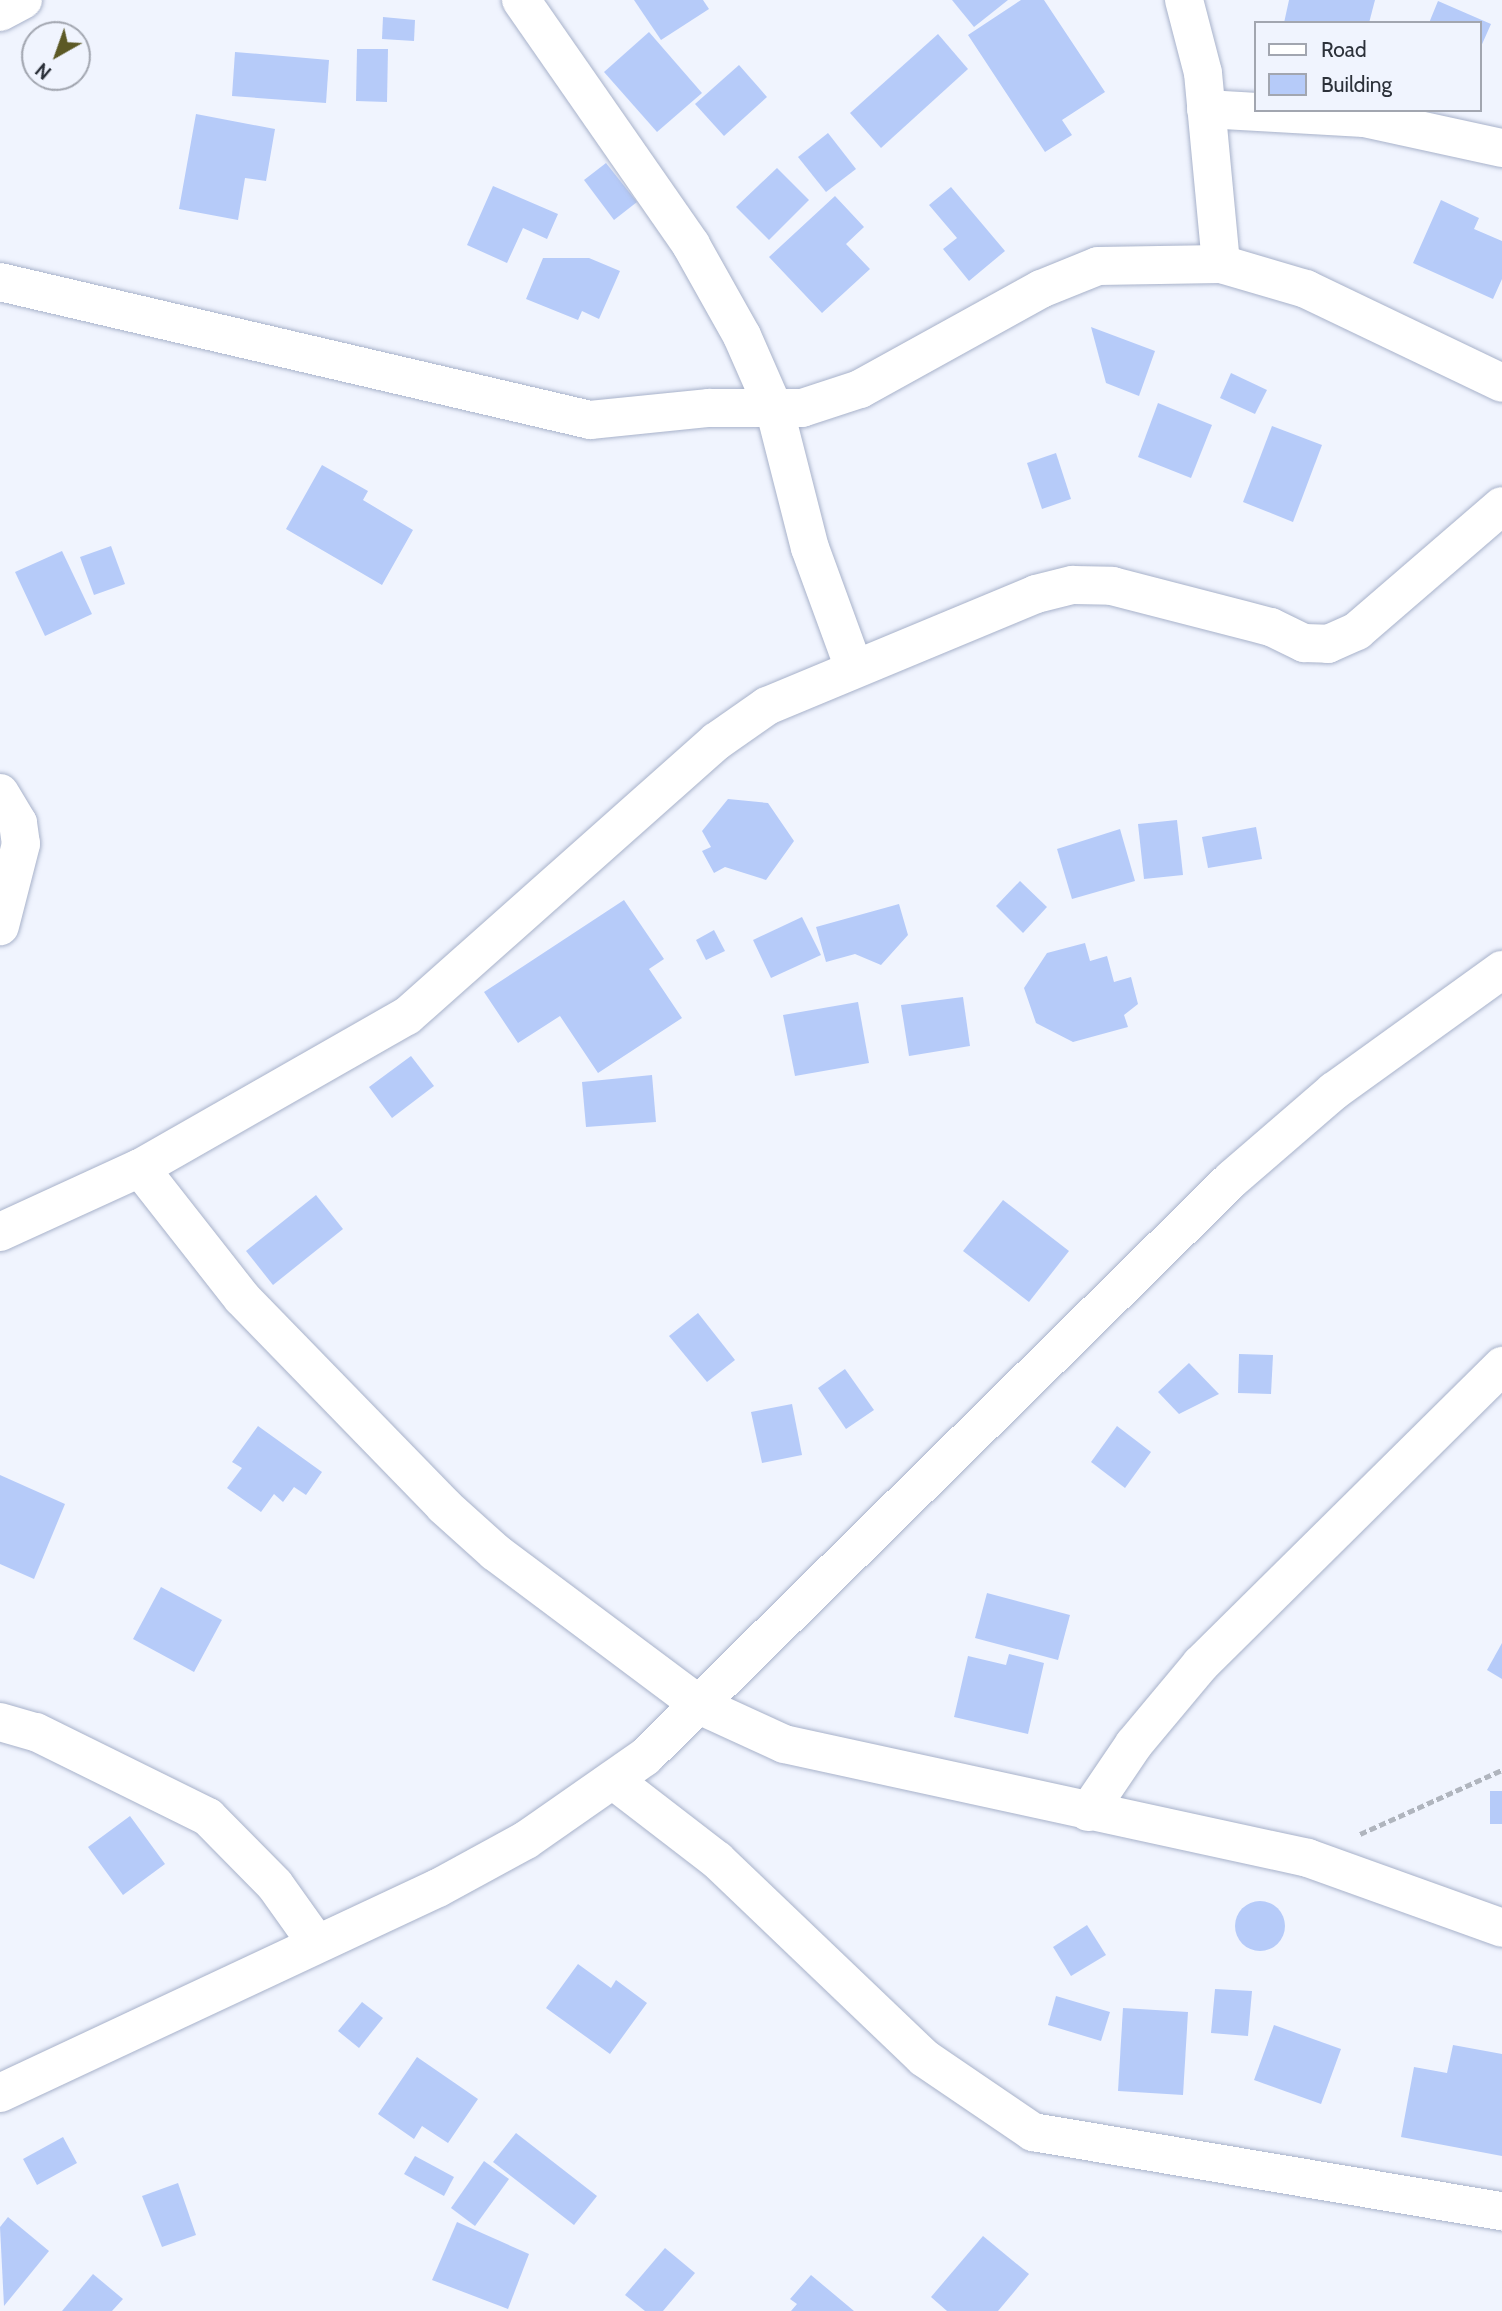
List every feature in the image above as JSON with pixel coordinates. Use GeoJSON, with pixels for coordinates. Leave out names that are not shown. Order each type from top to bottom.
{"type":"FeatureCollection","features":[{"type":"Feature","properties":{"kind":"street"},"geometry":{"type":"LineString","coordinates":[[0,12],[23,0]]}},
{"type":"Feature","properties":{"kind":"street"},"geometry":{"type":"LineString","coordinates":[[522,0],[691,245],[743,336],[775,411],[810,548],[854,668]]}},
{"type":"Feature","properties":{"kind":"street"},"geometry":{"type":"LineString","coordinates":[[1184,0],[1206,109],[1220,264]]}},
{"type":"Feature","properties":{"kind":"street"},"geometry":{"type":"LineString","coordinates":[[1206,109],[1254,112]]}},
{"type":"Feature","properties":{"kind":"street"},"geometry":{"type":"LineString","coordinates":[[1259,112],[1364,118],[1502,148]]}},
{"type":"Feature","properties":{"kind":"street"},"geometry":{"type":"LineString","coordinates":[[0,282],[590,420],[709,408],[775,411],[860,389],[1041,289],[1098,266],[1220,264],[1306,289],[1502,383]]}},
{"type":"Feature","properties":{"kind":"street"},"geometry":{"type":"LineString","coordinates":[[0,1232],[140,1168],[407,1016],[717,741],[767,706],[1036,593],[1073,585],[1112,586],[1328,645],[1357,631],[1502,506]]}},
{"type":"Feature","properties":{"kind":"street"},"geometry":{"type":"LineString","coordinates":[[0,793],[18,823],[21,844],[0,926]]}},
{"type":"Feature","properties":{"kind":"street"},"geometry":{"type":"LineString","coordinates":[[0,2093],[315,1941],[438,1888],[526,1840],[613,1780],[701,1706],[1128,1276],[1233,1179],[1334,1091],[1502,970]]}},
{"type":"Feature","properties":{"kind":"street"},"geometry":{"type":"LineString","coordinates":[[140,1168],[242,1298],[444,1506],[495,1552],[701,1706],[784,1744],[1088,1812],[1308,1857],[1502,1928]]}},
{"type":"Feature","properties":{"kind":"street"},"geometry":{"type":"LineString","coordinates":[[1088,1812],[1134,1744],[1201,1664],[1502,1366]]}},
{"type":"Feature","properties":{"kind":"street"},"geometry":{"type":"LineString","coordinates":[[0,1722],[36,1732],[208,1817],[275,1885],[315,1941]]}},
{"type":"Feature","properties":{"kind":"street"},"geometry":{"type":"LineString","coordinates":[[613,1780],[717,1860],[924,2058],[1033,2132],[1502,2211]]}},
{"type":"Feature","properties":{"kind":"path"},"geometry":{"type":"LineString","coordinates":[[1308,1857],[1502,1770]]}},
{"type":"Feature","properties":{"kind":"building"},"geometry":{"type":"Polygon","coordinates":[[[634,0],[703,0],[709,9],[661,40],[634,0]]]}},
{"type":"Feature","properties":{"kind":"building"},"geometry":{"type":"Polygon","coordinates":[[[952,0],[1008,0],[974,27],[952,0]]]}},
{"type":"Feature","properties":{"kind":"building"},"geometry":{"type":"Polygon","coordinates":[[[1021,0],[1044,0],[1105,92],[1062,120],[1072,135],[1045,152],[968,35],[1021,0]]]}},
{"type":"Feature","properties":{"kind":"building"},"geometry":{"type":"Polygon","coordinates":[[[1289,0],[1375,0],[1370,21],[1284,21],[1289,0]]]}},
{"type":"Feature","properties":{"kind":"building"},"geometry":{"type":"Polygon","coordinates":[[[1438,1],[1491,24],[1481,46],[1481,21],[1430,21],[1438,1]]]}},
{"type":"Feature","properties":{"kind":"building"},"geometry":{"type":"Polygon","coordinates":[[[383,17],[415,20],[414,41],[382,39],[383,17]]]}},
{"type":"Feature","properties":{"kind":"building"},"geometry":{"type":"Polygon","coordinates":[[[649,32],[702,93],[657,132],[604,72],[649,32]]]}},
{"type":"Feature","properties":{"kind":"building"},"geometry":{"type":"Polygon","coordinates":[[[938,34],[968,69],[881,148],[850,113],[938,34]]]}},
{"type":"Feature","properties":{"kind":"building"},"geometry":{"type":"Polygon","coordinates":[[[357,49],[388,49],[387,102],[356,101],[357,49]]]}},
{"type":"Feature","properties":{"kind":"building"},"geometry":{"type":"Polygon","coordinates":[[[235,52],[329,60],[326,103],[232,96],[235,52]]]}},
{"type":"Feature","properties":{"kind":"building"},"geometry":{"type":"Polygon","coordinates":[[[739,65],[767,97],[724,136],[695,104],[739,65]]]}},
{"type":"Feature","properties":{"kind":"building"},"geometry":{"type":"Polygon","coordinates":[[[196,114],[275,129],[266,181],[245,178],[238,220],[179,209],[196,114]]]}},
{"type":"Feature","properties":{"kind":"building"},"geometry":{"type":"Polygon","coordinates":[[[828,133],[856,169],[826,192],[798,157],[828,133]]]}},
{"type":"Feature","properties":{"kind":"building"},"geometry":{"type":"Polygon","coordinates":[[[606,163],[637,202],[614,220],[584,180],[606,163]]]}},
{"type":"Feature","properties":{"kind":"building"},"geometry":{"type":"Polygon","coordinates":[[[777,168],[809,200],[769,240],[736,207],[777,168]]]}},
{"type":"Feature","properties":{"kind":"building"},"geometry":{"type":"Polygon","coordinates":[[[493,186],[558,214],[547,239],[523,228],[507,263],[467,245],[493,186]]]}},
{"type":"Feature","properties":{"kind":"building"},"geometry":{"type":"Polygon","coordinates":[[[951,187],[1005,251],[969,281],[943,249],[957,238],[929,205],[951,187]]]}},
{"type":"Feature","properties":{"kind":"building"},"geometry":{"type":"Polygon","coordinates":[[[835,196],[864,227],[846,244],[870,269],[822,313],[769,257],[835,196]]]}},
{"type":"Feature","properties":{"kind":"building"},"geometry":{"type":"Polygon","coordinates":[[[1441,200],[1479,218],[1474,229],[1502,241],[1502,279],[1493,299],[1413,263],[1441,200]]]}},
{"type":"Feature","properties":{"kind":"building"},"geometry":{"type":"Polygon","coordinates":[[[543,258],[589,258],[620,271],[599,319],[582,311],[578,320],[526,299],[543,258]]]}},
{"type":"Feature","properties":{"kind":"building"},"geometry":{"type":"Polygon","coordinates":[[[1091,327],[1155,351],[1139,396],[1106,383],[1091,327]]]}},
{"type":"Feature","properties":{"kind":"building"},"geometry":{"type":"Polygon","coordinates":[[[1231,373],[1267,390],[1255,414],[1220,398],[1231,373]]]}},
{"type":"Feature","properties":{"kind":"building"},"geometry":{"type":"Polygon","coordinates":[[[1158,403],[1212,425],[1191,478],[1138,457],[1158,403]]]}},
{"type":"Feature","properties":{"kind":"building"},"geometry":{"type":"Polygon","coordinates":[[[1272,426],[1322,445],[1293,522],[1243,502],[1272,426]]]}},
{"type":"Feature","properties":{"kind":"building"},"geometry":{"type":"Polygon","coordinates":[[[1056,453],[1071,499],[1042,509],[1027,463],[1056,453]]]}},
{"type":"Feature","properties":{"kind":"building"},"geometry":{"type":"Polygon","coordinates":[[[322,465],[368,491],[363,500],[413,530],[382,585],[286,529],[322,465]]]}},
{"type":"Feature","properties":{"kind":"building"},"geometry":{"type":"Polygon","coordinates":[[[111,546],[125,584],[94,595],[80,557],[111,546]]]}},
{"type":"Feature","properties":{"kind":"building"},"geometry":{"type":"Polygon","coordinates":[[[62,551],[92,614],[45,636],[15,572],[62,551]]]}},
{"type":"Feature","properties":{"kind":"building"},"geometry":{"type":"Polygon","coordinates":[[[728,799],[768,803],[794,841],[766,880],[725,867],[714,873],[702,851],[711,847],[702,831],[728,799]]]}},
{"type":"Feature","properties":{"kind":"building"},"geometry":{"type":"Polygon","coordinates":[[[1177,820],[1183,875],[1144,879],[1138,824],[1177,820]]]}},
{"type":"Feature","properties":{"kind":"building"},"geometry":{"type":"Polygon","coordinates":[[[1256,827],[1262,859],[1208,868],[1202,837],[1256,827]]]}},
{"type":"Feature","properties":{"kind":"building"},"geometry":{"type":"Polygon","coordinates":[[[1120,829],[1135,881],[1072,899],[1057,849],[1120,829]]]}},
{"type":"Feature","properties":{"kind":"building"},"geometry":{"type":"Polygon","coordinates":[[[1020,881],[1047,907],[1023,933],[996,906],[1020,881]]]}},
{"type":"Feature","properties":{"kind":"building"},"geometry":{"type":"Polygon","coordinates":[[[624,900],[664,959],[649,969],[682,1018],[598,1073],[560,1016],[518,1043],[484,992],[624,900]]]}},
{"type":"Feature","properties":{"kind":"building"},"geometry":{"type":"Polygon","coordinates":[[[899,904],[908,935],[881,965],[855,954],[826,962],[816,927],[899,904]]]}},
{"type":"Feature","properties":{"kind":"building"},"geometry":{"type":"Polygon","coordinates":[[[802,917],[821,955],[771,978],[753,940],[802,917]]]}},
{"type":"Feature","properties":{"kind":"building"},"geometry":{"type":"Polygon","coordinates":[[[714,930],[725,951],[706,960],[696,940],[714,930]]]}},
{"type":"Feature","properties":{"kind":"building"},"geometry":{"type":"Polygon","coordinates":[[[1085,943],[1090,961],[1107,956],[1114,982],[1131,977],[1138,1004],[1124,1015],[1128,1027],[1073,1042],[1036,1023],[1024,988],[1047,953],[1085,943]]]}},
{"type":"Feature","properties":{"kind":"building"},"geometry":{"type":"Polygon","coordinates":[[[963,997],[970,1046],[909,1056],[901,1005],[963,997]]]}},
{"type":"Feature","properties":{"kind":"building"},"geometry":{"type":"Polygon","coordinates":[[[858,1002],[869,1063],[795,1076],[783,1015],[858,1002]]]}},
{"type":"Feature","properties":{"kind":"building"},"geometry":{"type":"Polygon","coordinates":[[[411,1056],[434,1086],[392,1118],[369,1087],[411,1056]]]}},
{"type":"Feature","properties":{"kind":"building"},"geometry":{"type":"Polygon","coordinates":[[[652,1075],[656,1122],[586,1127],[582,1082],[652,1075]]]}},
{"type":"Feature","properties":{"kind":"building"},"geometry":{"type":"Polygon","coordinates":[[[316,1195],[343,1229],[273,1285],[246,1251],[316,1195]]]}},
{"type":"Feature","properties":{"kind":"building"},"geometry":{"type":"Polygon","coordinates":[[[1003,1200],[1069,1251],[1029,1302],[963,1251],[1003,1200]]]}},
{"type":"Feature","properties":{"kind":"building"},"geometry":{"type":"Polygon","coordinates":[[[698,1313],[735,1360],[707,1382],[669,1336],[698,1313]]]}},
{"type":"Feature","properties":{"kind":"building"},"geometry":{"type":"Polygon","coordinates":[[[1239,1354],[1273,1355],[1271,1394],[1238,1393],[1239,1354]]]}},
{"type":"Feature","properties":{"kind":"building"},"geometry":{"type":"Polygon","coordinates":[[[1189,1363],[1219,1394],[1179,1414],[1158,1392],[1189,1363]]]}},
{"type":"Feature","properties":{"kind":"building"},"geometry":{"type":"Polygon","coordinates":[[[845,1369],[874,1410],[846,1429],[818,1388],[845,1369]]]}},
{"type":"Feature","properties":{"kind":"building"},"geometry":{"type":"Polygon","coordinates":[[[792,1404],[802,1455],[762,1463],[751,1412],[792,1404]]]}},
{"type":"Feature","properties":{"kind":"building"},"geometry":{"type":"Polygon","coordinates":[[[258,1426],[322,1472],[306,1495],[294,1487],[283,1502],[274,1494],[261,1512],[227,1488],[242,1468],[232,1462],[258,1426]]]}},
{"type":"Feature","properties":{"kind":"building"},"geometry":{"type":"Polygon","coordinates":[[[1117,1426],[1151,1452],[1125,1488],[1091,1462],[1117,1426]]]}},
{"type":"Feature","properties":{"kind":"building"},"geometry":{"type":"Polygon","coordinates":[[[0,1475],[65,1504],[34,1579],[0,1564],[0,1475]]]}},
{"type":"Feature","properties":{"kind":"building"},"geometry":{"type":"Polygon","coordinates":[[[161,1587],[222,1620],[194,1672],[133,1639],[161,1587]]]}},
{"type":"Feature","properties":{"kind":"building"},"geometry":{"type":"Polygon","coordinates":[[[987,1593],[1070,1615],[1058,1660],[975,1638],[987,1593]]]}},
{"type":"Feature","properties":{"kind":"building"},"geometry":{"type":"Polygon","coordinates":[[[1502,1643],[1502,1679],[1487,1670],[1502,1643]]]}},
{"type":"Feature","properties":{"kind":"building"},"geometry":{"type":"Polygon","coordinates":[[[1009,1654],[1044,1663],[1028,1734],[954,1717],[968,1656],[1006,1665],[1009,1654]]]}},
{"type":"Feature","properties":{"kind":"building"},"geometry":{"type":"Polygon","coordinates":[[[1490,1791],[1502,1791],[1502,1824],[1490,1824],[1490,1791]]]}},
{"type":"Feature","properties":{"kind":"building"},"geometry":{"type":"Polygon","coordinates":[[[130,1816],[165,1864],[123,1895],[88,1847],[130,1816]]]}},
{"type":"Feature","properties":{"kind":"building"},"geometry":{"type":"Polygon","coordinates":[[[1260,1901],[1278,1908],[1285,1926],[1278,1944],[1260,1951],[1242,1944],[1235,1926],[1242,1908],[1260,1901]]]}},
{"type":"Feature","properties":{"kind":"building"},"geometry":{"type":"Polygon","coordinates":[[[1087,1925],[1106,1955],[1071,1976],[1053,1947],[1087,1925]]]}},
{"type":"Feature","properties":{"kind":"building"},"geometry":{"type":"Polygon","coordinates":[[[578,1964],[611,1988],[616,1980],[647,2003],[610,2054],[546,2008],[578,1964]]]}},
{"type":"Feature","properties":{"kind":"building"},"geometry":{"type":"Polygon","coordinates":[[[1215,1989],[1252,1991],[1248,2036],[1211,2033],[1215,1989]]]}},
{"type":"Feature","properties":{"kind":"building"},"geometry":{"type":"Polygon","coordinates":[[[1056,1996],[1110,2012],[1101,2041],[1048,2025],[1056,1996]]]}},
{"type":"Feature","properties":{"kind":"building"},"geometry":{"type":"Polygon","coordinates":[[[362,2002],[383,2018],[359,2048],[338,2031],[362,2002]]]}},
{"type":"Feature","properties":{"kind":"building"},"geometry":{"type":"Polygon","coordinates":[[[1123,2008],[1188,2012],[1183,2095],[1118,2091],[1123,2008]]]}},
{"type":"Feature","properties":{"kind":"building"},"geometry":{"type":"Polygon","coordinates":[[[1274,2025],[1341,2049],[1321,2104],[1254,2080],[1274,2025]]]}},
{"type":"Feature","properties":{"kind":"building"},"geometry":{"type":"Polygon","coordinates":[[[1453,2045],[1502,2054],[1502,2156],[1401,2137],[1414,2067],[1447,2073],[1453,2045]]]}},
{"type":"Feature","properties":{"kind":"building"},"geometry":{"type":"Polygon","coordinates":[[[417,2057],[478,2099],[448,2143],[422,2126],[414,2139],[378,2114],[417,2057]]]}},
{"type":"Feature","properties":{"kind":"building"},"geometry":{"type":"Polygon","coordinates":[[[516,2133],[597,2196],[574,2225],[493,2162],[516,2133]]]}},
{"type":"Feature","properties":{"kind":"building"},"geometry":{"type":"Polygon","coordinates":[[[63,2137],[77,2163],[37,2185],[23,2159],[63,2137]]]}},
{"type":"Feature","properties":{"kind":"building"},"geometry":{"type":"Polygon","coordinates":[[[415,2156],[454,2177],[444,2196],[404,2174],[415,2156]]]}},
{"type":"Feature","properties":{"kind":"building"},"geometry":{"type":"Polygon","coordinates":[[[484,2161],[509,2179],[475,2226],[451,2208],[484,2161]]]}},
{"type":"Feature","properties":{"kind":"building"},"geometry":{"type":"Polygon","coordinates":[[[178,2183],[196,2235],[162,2247],[142,2196],[178,2183]]]}},
{"type":"Feature","properties":{"kind":"building"},"geometry":{"type":"Polygon","coordinates":[[[8,2217],[49,2251],[4,2306],[0,2227],[8,2217]]]}},
{"type":"Feature","properties":{"kind":"building"},"geometry":{"type":"Polygon","coordinates":[[[457,2222],[529,2254],[508,2309],[432,2280],[457,2222]]]}},
{"type":"Feature","properties":{"kind":"building"},"geometry":{"type":"Polygon","coordinates":[[[983,2236],[1029,2274],[998,2311],[947,2311],[931,2297],[983,2236]]]}},
{"type":"Feature","properties":{"kind":"building"},"geometry":{"type":"Polygon","coordinates":[[[665,2248],[695,2273],[663,2311],[645,2311],[625,2295],[665,2248]]]}},
{"type":"Feature","properties":{"kind":"building"},"geometry":{"type":"Polygon","coordinates":[[[93,2274],[123,2299],[112,2311],[62,2311],[93,2274]]]}},
{"type":"Feature","properties":{"kind":"building"},"geometry":{"type":"Polygon","coordinates":[[[811,2275],[854,2311],[791,2311],[797,2304],[790,2299],[811,2275]]]}}]}
